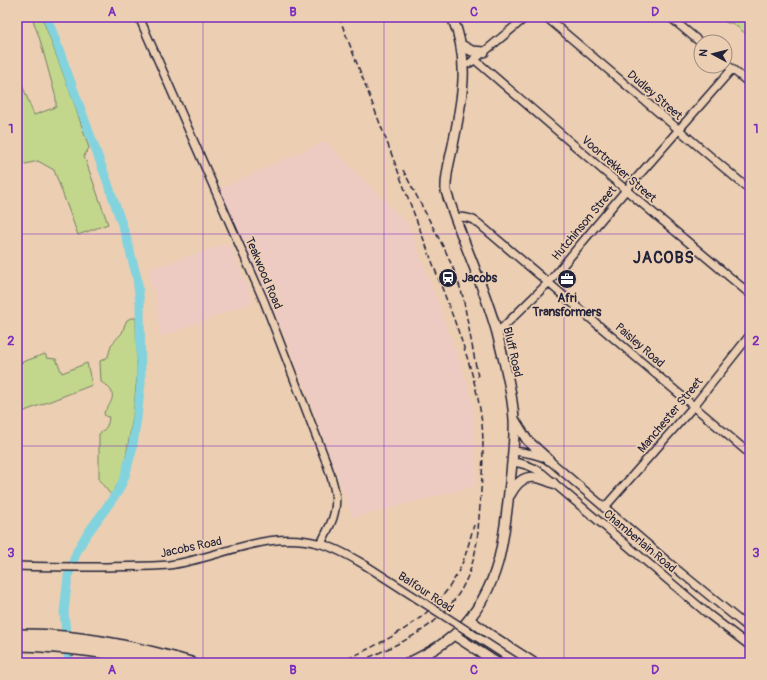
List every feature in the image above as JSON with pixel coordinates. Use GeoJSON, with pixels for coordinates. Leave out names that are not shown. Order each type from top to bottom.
{"type":"FeatureCollection","features":[{"type":"Feature","properties":{"kind":"highway"},"geometry":{"type":"LineString","coordinates":[[17,635],[50,641],[151,652],[191,663]]}},
{"type":"Feature","properties":{"kind":"highway"},"geometry":{"type":"LineString","coordinates":[[17,645],[50,641]]}},
{"type":"Feature","properties":{"kind":"highway"},"geometry":{"type":"LineString","coordinates":[[74,643],[104,653],[156,663]]}},
{"type":"Feature","properties":{"kind":"main road","name":"Bluff Road"},"geometry":{"type":"LineString","coordinates":[[408,663],[430,652],[454,635],[469,619],[487,592],[494,578],[502,549],[513,451],[514,419],[497,333],[448,195],[446,184],[462,101],[464,82],[464,65],[461,45],[452,17]]}},
{"type":"Feature","properties":{"kind":"main road"},"geometry":{"type":"LineString","coordinates":[[461,45],[472,51],[484,52]]}},
{"type":"Feature","properties":{"kind":"main road"},"geometry":{"type":"LineString","coordinates":[[514,419],[528,440],[549,460]]}},
{"type":"Feature","properties":{"kind":"main road"},"geometry":{"type":"LineString","coordinates":[[508,498],[515,485],[528,477],[536,476],[553,483]]}},
{"type":"Feature","properties":{"kind":"main road"},"geometry":{"type":"LineString","coordinates":[[469,619],[489,634],[534,663]]}},
{"type":"Feature","properties":{"kind":"main road"},"geometry":{"type":"LineString","coordinates":[[454,635],[497,663]]}},
{"type":"Feature","properties":{"kind":"street","name":"Teakwood Road"},"geometry":{"type":"LineString","coordinates":[[139,17],[258,287],[327,464],[335,489],[336,501],[334,516],[321,544]]}},
{"type":"Feature","properties":{"kind":"street"},"geometry":{"type":"LineString","coordinates":[[464,65],[484,52],[526,17]]}},
{"type":"Feature","properties":{"kind":"street","name":"Dudley Street"},"geometry":{"type":"LineString","coordinates":[[546,17],[750,190]]}},
{"type":"Feature","properties":{"kind":"street"},"geometry":{"type":"LineString","coordinates":[[670,17],[693,36]]}},
{"type":"Feature","properties":{"kind":"street","name":"Voortrekker Street"},"geometry":{"type":"LineString","coordinates":[[474,59],[626,190],[750,294]]}},
{"type":"Feature","properties":{"kind":"street"},"geometry":{"type":"LineString","coordinates":[[733,70],[750,84]]}},
{"type":"Feature","properties":{"kind":"street","name":"Hutchinson Street"},"geometry":{"type":"LineString","coordinates":[[497,333],[549,282],[626,190],[728,74]]}},
{"type":"Feature","properties":{"kind":"street","name":"Paisley Road"},"geometry":{"type":"LineString","coordinates":[[456,218],[462,216],[471,219],[549,282],[693,407],[750,454]]}},
{"type":"Feature","properties":{"kind":"street","name":"Manchester Street"},"geometry":{"type":"LineString","coordinates":[[604,508],[693,407],[750,335]]}},
{"type":"Feature","properties":{"kind":"street","name":"Chamberlain Road"},"geometry":{"type":"LineString","coordinates":[[513,451],[529,452],[540,455],[549,460],[604,508],[750,629]]}},
{"type":"Feature","properties":{"kind":"street","name":"Chamberlain Road"},"geometry":{"type":"LineString","coordinates":[[512,462],[523,463],[534,468],[708,614],[750,646]]}},
{"type":"Feature","properties":{"kind":"street","name":"Jacobs Road"},"geometry":{"type":"LineString","coordinates":[[17,566],[136,567],[168,565],[193,560],[256,543],[275,540],[305,540],[321,544]]}},
{"type":"Feature","properties":{"kind":"street","name":"Balfour Road"},"geometry":{"type":"LineString","coordinates":[[321,544],[336,549],[364,565],[516,663]]}},
{"type":"Feature","properties":{"kind":"shaded area"},"geometry":{"type":"Polygon","coordinates":[[[325,141],[409,225],[467,381],[473,403],[476,486],[353,518],[292,353],[219,189],[325,141]]]}},
{"type":"Feature","properties":{"kind":"shaded area"},"geometry":{"type":"Polygon","coordinates":[[[229,243],[254,302],[160,337],[155,290],[152,291],[149,269],[229,243]]]}},
{"type":"Feature","properties":{"kind":"shaded area"},"geometry":{"type":"Polygon","coordinates":[[[17,656],[51,656],[53,663],[17,663],[17,656]]]}},
{"type":"Feature","properties":{"kind":"green space"},"geometry":{"type":"Polygon","coordinates":[[[32,17],[42,17],[73,100],[89,148],[84,156],[108,224],[78,235],[54,170],[38,161],[17,166],[17,72],[34,115],[56,107],[56,98],[32,17]]]}},
{"type":"Feature","properties":{"kind":"green space"},"geometry":{"type":"Polygon","coordinates":[[[720,17],[750,17],[750,37],[732,23],[727,23],[720,17]]]}},
{"type":"Feature","properties":{"kind":"green space"},"geometry":{"type":"Polygon","coordinates":[[[136,318],[137,377],[133,416],[124,468],[119,482],[111,495],[99,480],[99,434],[107,425],[109,417],[105,416],[104,412],[112,398],[111,391],[101,382],[100,361],[108,357],[111,345],[122,333],[127,320],[136,318]]]}},
{"type":"Feature","properties":{"kind":"green space"},"geometry":{"type":"Polygon","coordinates":[[[45,354],[47,358],[56,359],[62,373],[87,363],[92,385],[17,414],[17,364],[45,354]]]}},
{"type":"Feature","properties":{"kind":"waterway"},"geometry":{"type":"LineString","coordinates":[[47,17],[126,236],[137,278],[140,303],[141,383],[132,450],[125,476],[119,490],[85,537],[77,551],[68,576],[64,612],[69,663]]}},
{"type":"Feature","properties":{"kind":"railway"},"geometry":{"type":"LineString","coordinates":[[339,17],[465,351],[479,404],[483,442],[482,481],[477,543],[470,569],[461,590],[452,603],[432,623],[408,639],[357,663]]}},
{"type":"Feature","properties":{"kind":"railway"},"geometry":{"type":"LineString","coordinates":[[403,170],[446,252],[456,275],[463,297],[478,377]]}},
{"type":"Feature","properties":{"kind":"railway"},"geometry":{"type":"LineString","coordinates":[[339,663],[393,636],[425,614],[439,600],[451,584],[461,566],[474,525]]}},
{"type":"Feature","properties":{"kind":"place","name":"Jacobs"},"geometry":{"type":"Point","coordinates":[448,278]}},
{"type":"Feature","properties":{"kind":"place","name":"Afri Transformers"},"geometry":{"type":"Point","coordinates":[567,279]}},
{"type":"Feature","properties":{"kind":"district","name":"JACOBS"},"geometry":{"type":"Point","coordinates":[664,257]}}]}
